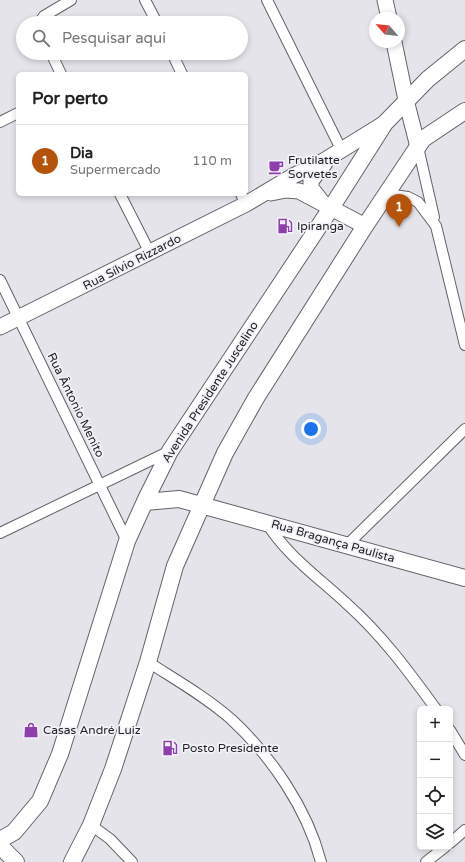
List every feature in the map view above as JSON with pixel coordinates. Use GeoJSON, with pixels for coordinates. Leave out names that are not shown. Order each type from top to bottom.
{"type":"FeatureCollection","features":[{"type":"Feature","properties":{"kind":"main road","name":"Avenida Presidente Juscelino"},"geometry":{"type":"LineString","coordinates":[[0,840],[14,832],[40,801],[60,754],[127,541],[144,502],[170,451],[328,206],[385,123],[428,79],[462,52]]}},
{"type":"Feature","properties":{"kind":"main road"},"geometry":{"type":"LineString","coordinates":[[72,862],[91,825],[113,769],[148,662],[175,566],[201,504],[225,453],[256,398],[365,226],[418,146],[434,130],[463,112]]}},
{"type":"Feature","properties":{"kind":"main road","name":"Rua Bragança Paulista"},"geometry":{"type":"LineString","coordinates":[[144,502],[179,499],[201,504],[266,522],[295,532],[348,545],[465,578]]}},
{"type":"Feature","properties":{"kind":"main road"},"geometry":{"type":"LineString","coordinates":[[0,846],[16,862]]}},
{"type":"Feature","properties":{"kind":"street"},"geometry":{"type":"LineString","coordinates":[[44,16],[71,0]]}},
{"type":"Feature","properties":{"kind":"street"},"geometry":{"type":"LineString","coordinates":[[146,0],[154,16]]}},
{"type":"Feature","properties":{"kind":"street"},"geometry":{"type":"LineString","coordinates":[[267,0],[341,149]]}},
{"type":"Feature","properties":{"kind":"street"},"geometry":{"type":"LineString","coordinates":[[385,0],[388,12]]}},
{"type":"Feature","properties":{"kind":"street"},"geometry":{"type":"LineString","coordinates":[[395,48],[425,183],[465,345]]}},
{"type":"Feature","properties":{"kind":"street"},"geometry":{"type":"LineString","coordinates":[[54,60],[60,72]]}},
{"type":"Feature","properties":{"kind":"street"},"geometry":{"type":"LineString","coordinates":[[175,60],[181,72]]}},
{"type":"Feature","properties":{"kind":"street"},"geometry":{"type":"LineString","coordinates":[[0,122],[16,114]]}},
{"type":"Feature","properties":{"kind":"street","name":"Rua Sílvio Rizzardo"},"geometry":{"type":"LineString","coordinates":[[262,195],[329,158],[341,149],[385,123]]}},
{"type":"Feature","properties":{"kind":"street"},"geometry":{"type":"LineString","coordinates":[[328,206],[311,188],[311,181],[329,158]]}},
{"type":"Feature","properties":{"kind":"street","name":"Rua Sílvio Rizzardo"},"geometry":{"type":"LineString","coordinates":[[0,327],[150,253],[244,199],[293,190],[299,191],[365,226]]}},
{"type":"Feature","properties":{"kind":"street"},"geometry":{"type":"LineString","coordinates":[[386,194],[408,197],[418,202],[436,226]]}},
{"type":"Feature","properties":{"kind":"street"},"geometry":{"type":"LineString","coordinates":[[121,196],[150,253]]}},
{"type":"Feature","properties":{"kind":"street","name":"Rua Ântonio Menito"},"geometry":{"type":"LineString","coordinates":[[0,280],[101,484],[127,541]]}},
{"type":"Feature","properties":{"kind":"street"},"geometry":{"type":"LineString","coordinates":[[348,545],[465,429]]}},
{"type":"Feature","properties":{"kind":"street"},"geometry":{"type":"LineString","coordinates":[[0,533],[170,451]]}},
{"type":"Feature","properties":{"kind":"street"},"geometry":{"type":"LineString","coordinates":[[266,522],[284,548],[312,575],[348,604],[383,640],[405,666],[434,706]]}},
{"type":"Feature","properties":{"kind":"street"},"geometry":{"type":"LineString","coordinates":[[148,662],[230,719],[264,753],[292,795],[316,842],[321,862]]}},
{"type":"Feature","properties":{"kind":"street"},"geometry":{"type":"LineString","coordinates":[[453,735],[465,755]]}},
{"type":"Feature","properties":{"kind":"street"},"geometry":{"type":"LineString","coordinates":[[91,825],[110,839],[132,862]]}},
{"type":"Feature","properties":{"kind":"street"},"geometry":{"type":"LineString","coordinates":[[453,840],[465,830]]}},
{"type":"Feature","properties":{"kind":"street"},"geometry":{"type":"LineString","coordinates":[[426,862],[441,850]]}},
{"type":"Feature","properties":{"kind":"place","name":"Frutilatte Sorvetes"},"geometry":{"type":"Point","coordinates":[276,167]}},
{"type":"Feature","properties":{"kind":"place","name":"Ipiranga"},"geometry":{"type":"Point","coordinates":[285,226]}},
{"type":"Feature","properties":{"kind":"place","name":"Dia"},"geometry":{"type":"Point","coordinates":[399,227]}},
{"type":"Feature","properties":{"kind":"place","name":"Casas André Luiz"},"geometry":{"type":"Point","coordinates":[31,730]}},
{"type":"Feature","properties":{"kind":"place","name":"Posto Presidente"},"geometry":{"type":"Point","coordinates":[170,748]}}]}
